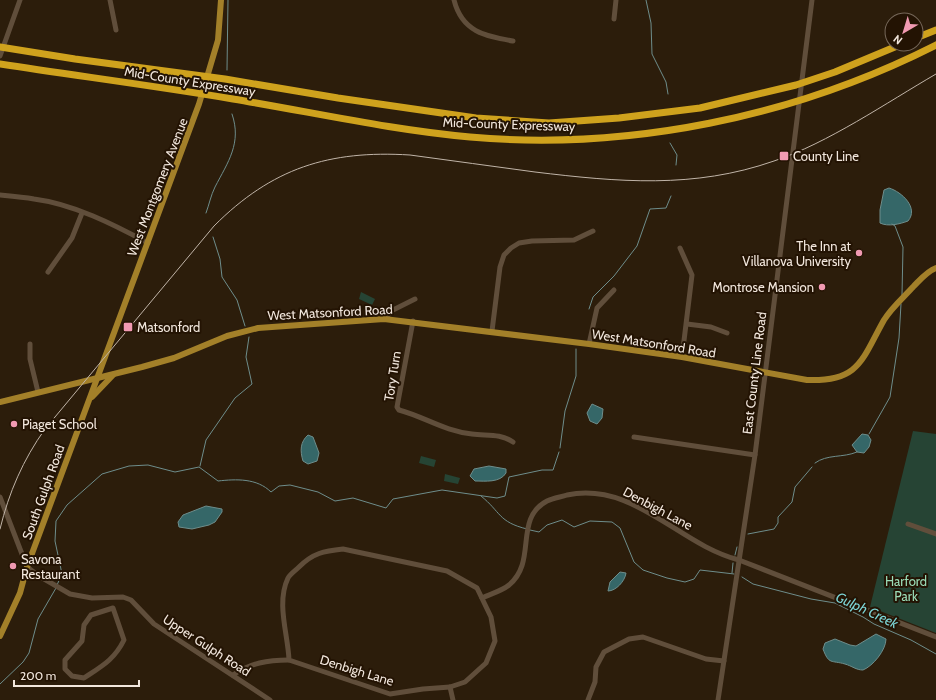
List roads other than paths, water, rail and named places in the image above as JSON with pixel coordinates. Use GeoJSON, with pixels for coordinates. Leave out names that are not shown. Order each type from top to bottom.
{"type":"FeatureCollection","features":[{"type":"Feature","properties":{"kind":"highway"},"geometry":{"type":"LineString","coordinates":[[924,35],[936,30]]}},
{"type":"Feature","properties":{"kind":"highway","name":"Mid-County Expressway"},"geometry":{"type":"LineString","coordinates":[[0,64],[219,97],[432,133],[515,139],[604,137],[689,127],[771,109],[858,80],[936,45]]}},
{"type":"Feature","properties":{"kind":"highway","name":"Mid-County Expressway"},"geometry":{"type":"LineString","coordinates":[[0,47],[75,59],[192,74],[338,98],[476,118],[549,123],[627,117],[700,108],[796,85],[835,72],[884,52]]}},
{"type":"Feature","properties":{"kind":"main road","name":"West Montgomery Avenue"},"geometry":{"type":"LineString","coordinates":[[97,378],[148,244],[209,74],[218,40],[221,0]]}},
{"type":"Feature","properties":{"kind":"main road","name":"West Matsonford Road"},"geometry":{"type":"LineString","coordinates":[[0,402],[174,358],[227,336],[263,326],[384,319],[413,321],[589,344],[765,371],[807,380],[835,378],[850,372],[863,360],[885,319],[898,302],[927,273],[936,268]]}},
{"type":"Feature","properties":{"kind":"main road"},"geometry":{"type":"LineString","coordinates":[[89,402],[113,374]]}},
{"type":"Feature","properties":{"kind":"main road","name":"South Gulph Road"},"geometry":{"type":"LineString","coordinates":[[0,636],[20,593],[27,567],[97,378]]}},
{"type":"Feature","properties":{"kind":"street"},"geometry":{"type":"LineString","coordinates":[[0,56],[20,0]]}},
{"type":"Feature","properties":{"kind":"street"},"geometry":{"type":"LineString","coordinates":[[110,0],[116,30]]}},
{"type":"Feature","properties":{"kind":"street"},"geometry":{"type":"LineString","coordinates":[[454,0],[460,15],[475,31],[483,35],[513,41]]}},
{"type":"Feature","properties":{"kind":"street"},"geometry":{"type":"LineString","coordinates":[[614,19],[616,0]]}},
{"type":"Feature","properties":{"kind":"street","name":"East County Line Road"},"geometry":{"type":"LineString","coordinates":[[718,700],[755,455],[812,0]]}},
{"type":"Feature","properties":{"kind":"street"},"geometry":{"type":"LineString","coordinates":[[0,196],[34,199],[82,213],[123,230],[148,244]]}},
{"type":"Feature","properties":{"kind":"street"},"geometry":{"type":"LineString","coordinates":[[48,272],[72,238],[82,213]]}},
{"type":"Feature","properties":{"kind":"street"},"geometry":{"type":"LineString","coordinates":[[492,331],[500,266],[504,255],[511,248],[519,243],[532,241],[574,240],[593,231]]}},
{"type":"Feature","properties":{"kind":"street"},"geometry":{"type":"LineString","coordinates":[[680,248],[692,275],[682,358]]}},
{"type":"Feature","properties":{"kind":"street"},"geometry":{"type":"LineString","coordinates":[[589,344],[597,308],[614,290]]}},
{"type":"Feature","properties":{"kind":"street"},"geometry":{"type":"LineString","coordinates":[[384,319],[393,310],[415,299]]}},
{"type":"Feature","properties":{"kind":"street","name":"Tory Turn"},"geometry":{"type":"LineString","coordinates":[[413,321],[397,407],[399,410],[419,416],[441,428],[470,434],[504,436],[513,442]]}},
{"type":"Feature","properties":{"kind":"street"},"geometry":{"type":"LineString","coordinates":[[687,324],[711,326],[727,333]]}},
{"type":"Feature","properties":{"kind":"street"},"geometry":{"type":"LineString","coordinates":[[30,344],[30,359],[38,392]]}},
{"type":"Feature","properties":{"kind":"street"},"geometry":{"type":"LineString","coordinates":[[634,436],[755,455]]}},
{"type":"Feature","properties":{"kind":"street","name":"Denbigh Lane"},"geometry":{"type":"LineString","coordinates":[[482,598],[508,586],[515,578],[522,567],[525,557],[528,527],[532,514],[542,504],[550,499],[582,492],[597,493],[616,497],[659,518],[710,550],[936,637]]}},
{"type":"Feature","properties":{"kind":"street"},"geometry":{"type":"LineString","coordinates":[[0,497],[27,567]]}},
{"type":"Feature","properties":{"kind":"street"},"geometry":{"type":"LineString","coordinates":[[908,524],[936,534]]}},
{"type":"Feature","properties":{"kind":"street","name":"Denbigh Lane"},"geometry":{"type":"LineString","coordinates":[[233,675],[248,666],[274,660],[289,660],[390,694],[450,687],[465,682],[486,663],[496,641],[491,617],[477,588],[447,571],[343,549],[322,552],[305,561],[288,577],[284,596],[284,617],[288,640],[289,660]]}},
{"type":"Feature","properties":{"kind":"street","name":"Upper Gulph Road"},"geometry":{"type":"LineString","coordinates":[[27,567],[57,588],[70,594],[92,598],[123,597],[131,600],[154,624],[270,700]]}},
{"type":"Feature","properties":{"kind":"street"},"geometry":{"type":"LineString","coordinates":[[113,608],[92,616],[84,625],[82,641],[65,660],[65,669],[72,676],[84,678],[108,663],[118,653],[124,640],[113,608],[114,597]]}},
{"type":"Feature","properties":{"kind":"street"},"geometry":{"type":"LineString","coordinates":[[588,700],[595,682],[596,667],[604,652],[629,639],[643,637],[706,659],[724,662]]}},
{"type":"Feature","properties":{"kind":"street"},"geometry":{"type":"LineString","coordinates":[[450,687],[453,700]]}},
{"type":"Feature","properties":{"kind":"water"},"geometry":{"type":"Polygon","coordinates":[[[889,188],[899,193],[908,201],[912,211],[908,221],[890,225],[880,223],[880,210],[884,190],[889,188]]]}},
{"type":"Feature","properties":{"kind":"water"},"geometry":{"type":"Polygon","coordinates":[[[592,404],[603,409],[602,418],[597,424],[590,421],[587,413],[592,404]]]}},
{"type":"Feature","properties":{"kind":"water"},"geometry":{"type":"Polygon","coordinates":[[[862,434],[868,435],[871,440],[869,447],[864,453],[857,452],[852,445],[862,434]]]}},
{"type":"Feature","properties":{"kind":"water"},"geometry":{"type":"Polygon","coordinates":[[[308,435],[313,437],[319,453],[317,461],[308,464],[303,461],[301,450],[303,441],[308,435]]]}},
{"type":"Feature","properties":{"kind":"water"},"geometry":{"type":"Polygon","coordinates":[[[489,466],[506,469],[506,473],[500,478],[492,481],[475,481],[470,476],[474,469],[489,466]]]}},
{"type":"Feature","properties":{"kind":"water"},"geometry":{"type":"Polygon","coordinates":[[[206,506],[222,509],[222,512],[215,522],[192,529],[179,527],[178,522],[183,515],[206,506]]]}},
{"type":"Feature","properties":{"kind":"water"},"geometry":{"type":"Polygon","coordinates":[[[620,572],[626,573],[624,579],[620,585],[611,591],[608,591],[610,582],[620,572]]]}},
{"type":"Feature","properties":{"kind":"water"},"geometry":{"type":"Polygon","coordinates":[[[876,634],[886,639],[884,648],[875,661],[863,670],[829,660],[823,649],[825,643],[835,639],[856,646],[876,634]]]}},
{"type":"Feature","properties":{"kind":"waterway"},"geometry":{"type":"LineString","coordinates":[[227,70],[228,0]]}},
{"type":"Feature","properties":{"kind":"waterway"},"geometry":{"type":"LineString","coordinates":[[646,0],[651,23],[652,54],[666,82],[668,94]]}},
{"type":"Feature","properties":{"kind":"waterway"},"geometry":{"type":"LineString","coordinates":[[206,213],[214,190],[232,152],[235,134],[235,124],[232,114]]}},
{"type":"Feature","properties":{"kind":"waterway"},"geometry":{"type":"LineString","coordinates":[[670,143],[677,155],[676,165]]}},
{"type":"Feature","properties":{"kind":"waterway"},"geometry":{"type":"LineString","coordinates":[[589,309],[593,297],[614,276],[637,246],[650,209],[666,208],[671,196]]}},
{"type":"Feature","properties":{"kind":"waterway"},"geometry":{"type":"LineString","coordinates":[[892,224],[895,226],[903,247],[902,295]]}},
{"type":"Feature","properties":{"kind":"waterway"},"geometry":{"type":"LineString","coordinates":[[213,237],[220,259],[222,277],[237,300],[245,326]]}},
{"type":"Feature","properties":{"kind":"waterway"},"geometry":{"type":"LineString","coordinates":[[869,434],[890,397],[899,338],[901,304]]}},
{"type":"Feature","properties":{"kind":"waterway"},"geometry":{"type":"LineString","coordinates":[[200,466],[206,440],[235,398],[252,384],[246,357],[249,337]]}},
{"type":"Feature","properties":{"kind":"waterway"},"geometry":{"type":"LineString","coordinates":[[560,448],[565,411],[576,376],[576,349]]}},
{"type":"Feature","properties":{"kind":"waterway","name":"Gulph Creek"},"geometry":{"type":"LineString","coordinates":[[57,585],[62,574],[55,541],[56,521],[67,505],[102,474],[129,466],[148,465],[175,472],[199,467],[218,481],[246,480],[259,484],[271,492],[279,486],[290,485],[318,492],[335,501],[353,498],[386,508],[393,499],[442,490],[497,498],[505,496],[509,477],[542,470],[553,470],[559,452]]}},
{"type":"Feature","properties":{"kind":"waterway"},"geometry":{"type":"LineString","coordinates":[[815,463],[825,458],[857,452]]}},
{"type":"Feature","properties":{"kind":"waterway"},"geometry":{"type":"LineString","coordinates":[[748,534],[774,529],[778,523],[778,517],[792,502],[795,487],[812,467]]}},
{"type":"Feature","properties":{"kind":"waterway","name":"Gulph Creek"},"geometry":{"type":"LineString","coordinates":[[481,496],[505,520],[527,529]]}},
{"type":"Feature","properties":{"kind":"waterway","name":"Gulph Creek"},"geometry":{"type":"LineString","coordinates":[[530,530],[539,532],[547,525],[562,520],[574,527],[590,521],[612,522],[620,528],[634,562],[643,570],[685,582],[694,579],[700,570],[734,574]]}},
{"type":"Feature","properties":{"kind":"waterway"},"geometry":{"type":"LineString","coordinates":[[735,555],[737,547]]}},
{"type":"Feature","properties":{"kind":"waterway"},"geometry":{"type":"LineString","coordinates":[[732,573],[733,563]]}},
{"type":"Feature","properties":{"kind":"waterway","name":"Gulph Creek"},"geometry":{"type":"LineString","coordinates":[[742,577],[753,584],[811,599],[835,603],[874,624],[911,640],[936,654]]}},
{"type":"Feature","properties":{"kind":"waterway","name":"Gulph Creek"},"geometry":{"type":"LineString","coordinates":[[0,684],[23,662],[29,653],[38,619],[56,588]]}},
{"type":"Feature","properties":{"kind":"tram line"},"geometry":{"type":"LineString","coordinates":[[0,529],[12,489],[30,452],[45,429],[214,226],[236,206],[258,190],[280,177],[303,167],[328,160],[381,154],[410,155],[535,172],[626,180],[656,181],[715,176],[744,170],[774,161],[815,144],[856,122],[936,74]]}},
{"type":"Feature","properties":{"kind":"place","name":"County Line"},"geometry":{"type":"Point","coordinates":[784,156]}},
{"type":"Feature","properties":{"kind":"place","name":"The Inn at Villanova University"},"geometry":{"type":"Point","coordinates":[859,253]}},
{"type":"Feature","properties":{"kind":"place","name":"Montrose Mansion"},"geometry":{"type":"Point","coordinates":[822,287]}},
{"type":"Feature","properties":{"kind":"place","name":"Matsonford"},"geometry":{"type":"Point","coordinates":[128,327]}},
{"type":"Feature","properties":{"kind":"place","name":"Piaget School"},"geometry":{"type":"Point","coordinates":[14,424]}},
{"type":"Feature","properties":{"kind":"place","name":"Savona Restaurant"},"geometry":{"type":"Point","coordinates":[13,566]}},
{"type":"Feature","properties":{"kind":"park label","name":"Harford Park"},"geometry":{"type":"Point","coordinates":[906,588]}}]}
